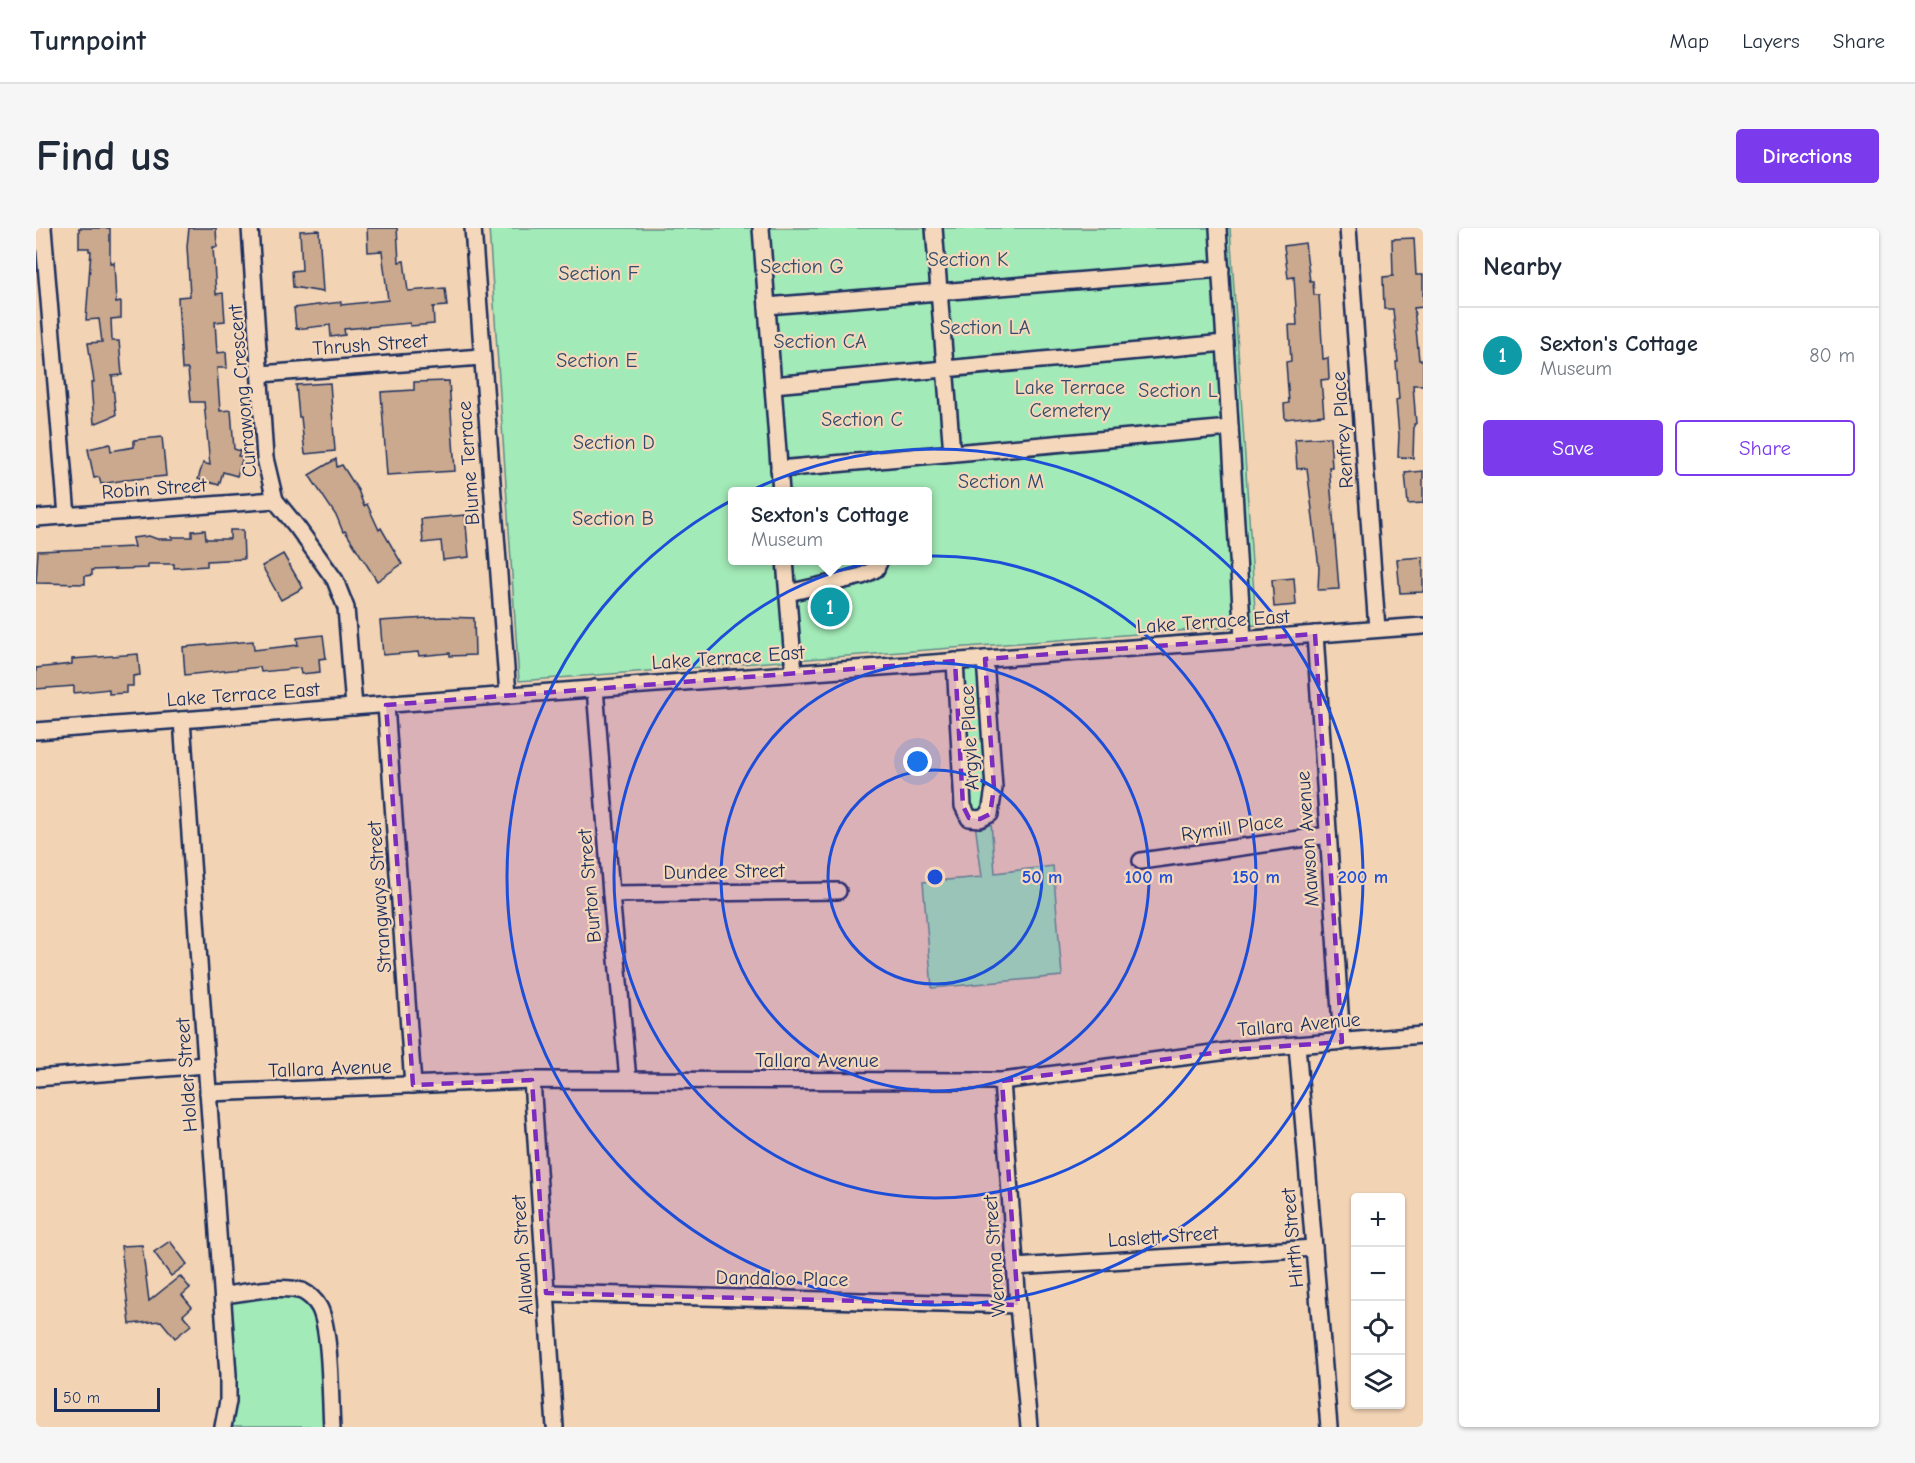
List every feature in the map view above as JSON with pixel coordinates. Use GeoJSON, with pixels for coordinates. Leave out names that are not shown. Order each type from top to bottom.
{"type":"FeatureCollection","features":[{"type":"Feature","properties":{"kind":"street"},"geometry":{"type":"LineString","coordinates":[[43,228],[43,313],[67,516]]}},
{"type":"Feature","properties":{"kind":"street","name":"Currawong Crescent"},"geometry":{"type":"LineString","coordinates":[[250,228],[265,458],[275,500],[297,526],[335,580],[341,593],[346,608],[354,707]]}},
{"type":"Feature","properties":{"kind":"street","name":"Blume Terrace"},"geometry":{"type":"LineString","coordinates":[[473,228],[508,695]]}},
{"type":"Feature","properties":{"kind":"street"},"geometry":{"type":"LineString","coordinates":[[761,228],[781,487]]}},
{"type":"Feature","properties":{"kind":"street"},"geometry":{"type":"LineString","coordinates":[[934,228],[952,453]]}},
{"type":"Feature","properties":{"kind":"street"},"geometry":{"type":"LineString","coordinates":[[1218,228],[1243,639]]}},
{"type":"Feature","properties":{"kind":"street","name":"Renfrey Place"},"geometry":{"type":"LineString","coordinates":[[1348,228],[1377,629]]}},
{"type":"Feature","properties":{"kind":"street"},"geometry":{"type":"LineString","coordinates":[[767,306],[1221,269]]}},
{"type":"Feature","properties":{"kind":"street"},"geometry":{"type":"LineString","coordinates":[[773,385],[1225,343]]}},
{"type":"Feature","properties":{"kind":"street","name":"Thrush Street"},"geometry":{"type":"LineString","coordinates":[[261,374],[481,357]]}},
{"type":"Feature","properties":{"kind":"street"},"geometry":{"type":"LineString","coordinates":[[779,469],[1230,428]]}},
{"type":"Feature","properties":{"kind":"street","name":"Robin Street"},"geometry":{"type":"LineString","coordinates":[[36,518],[275,500]]}},
{"type":"Feature","properties":{"kind":"street"},"geometry":{"type":"LineString","coordinates":[[785,565],[794,673]]}},
{"type":"Feature","properties":{"kind":"street"},"geometry":{"type":"LineString","coordinates":[[788,593],[862,576],[876,569],[878,565]]}},
{"type":"Feature","properties":{"kind":"street","name":"Lake Terrace East"},"geometry":{"type":"LineString","coordinates":[[36,731],[1423,626]]}},
{"type":"Feature","properties":{"kind":"street","name":"Mawson Avenue"},"geometry":{"type":"LineString","coordinates":[[1315,634],[1342,1042]]}},
{"type":"Feature","properties":{"kind":"street","name":"Argyle Place"},"geometry":{"type":"LineString","coordinates":[[955,661],[963,806],[969,818],[980,819],[990,814],[994,788],[985,659]]}},
{"type":"Feature","properties":{"kind":"street","name":"Burton Street"},"geometry":{"type":"LineString","coordinates":[[595,688],[628,1080]]}},
{"type":"Feature","properties":{"kind":"street","name":"Strangways Street"},"geometry":{"type":"LineString","coordinates":[[386,705],[413,1086]]}},
{"type":"Feature","properties":{"kind":"street","name":"Holder Street"},"geometry":{"type":"LineString","coordinates":[[182,720],[228,1375],[228,1401],[224,1427]]}},
{"type":"Feature","properties":{"kind":"street","name":"Rymill Place"},"geometry":{"type":"LineString","coordinates":[[1141,861],[1328,835]]}},
{"type":"Feature","properties":{"kind":"street","name":"Dundee Street"},"geometry":{"type":"LineString","coordinates":[[611,894],[838,891]]}},
{"type":"Feature","properties":{"kind":"street","name":"Tallara Avenue"},"geometry":{"type":"LineString","coordinates":[[208,1093],[532,1080],[1002,1081],[1243,1049],[1423,1035]]}},
{"type":"Feature","properties":{"kind":"street","name":"Hirth Street"},"geometry":{"type":"LineString","coordinates":[[1297,1046],[1329,1427]]}},
{"type":"Feature","properties":{"kind":"street"},"geometry":{"type":"LineString","coordinates":[[36,1078],[206,1065]]}},
{"type":"Feature","properties":{"kind":"street","name":"Allawah Street"},"geometry":{"type":"LineString","coordinates":[[532,1080],[555,1427]]}},
{"type":"Feature","properties":{"kind":"street","name":"Werona Street"},"geometry":{"type":"LineString","coordinates":[[1002,1081],[1029,1427]]}},
{"type":"Feature","properties":{"kind":"street","name":"Laslett Street"},"geometry":{"type":"LineString","coordinates":[[1015,1267],[1314,1248]]}},
{"type":"Feature","properties":{"kind":"street"},"geometry":{"type":"LineString","coordinates":[[222,1295],[281,1289],[302,1291],[312,1298],[319,1307],[326,1336],[332,1427]]}},
{"type":"Feature","properties":{"kind":"street","name":"Dandaloo Place"},"geometry":{"type":"LineString","coordinates":[[546,1293],[1018,1305]]}},
{"type":"Feature","properties":{"kind":"highlighted area"},"geometry":{"type":"Polygon","coordinates":[[[1315,634],[1342,1042],[1243,1049],[1002,1081],[1018,1305],[546,1293],[532,1080],[413,1085],[386,705],[955,661],[963,806],[969,818],[980,819],[990,814],[994,788],[985,659],[1315,634]]]}},
{"type":"Feature","properties":{"kind":"green space","name":"Lake Terrace Cemetery"},"geometry":{"type":"Polygon","coordinates":[[[489,228],[1230,228],[1256,625],[519,681],[489,228]]]}},
{"type":"Feature","properties":{"kind":"green space"},"geometry":{"type":"Polygon","coordinates":[[[982,661],[990,801],[979,816],[967,805],[958,664],[982,661]]]}},
{"type":"Feature","properties":{"kind":"green space"},"geometry":{"type":"Polygon","coordinates":[[[991,822],[995,873],[1053,866],[1062,976],[932,988],[923,882],[982,877],[975,823],[991,822]]]}},
{"type":"Feature","properties":{"kind":"green space"},"geometry":{"type":"Polygon","coordinates":[[[293,1293],[316,1310],[322,1334],[328,1427],[230,1427],[234,1404],[225,1297],[293,1293]]]}},
{"type":"Feature","properties":{"kind":"building"},"geometry":{"type":"Polygon","coordinates":[[[79,228],[110,228],[110,263],[114,262],[116,303],[121,302],[121,318],[111,319],[112,341],[119,341],[122,375],[112,376],[116,415],[94,424],[91,382],[94,382],[88,343],[102,342],[99,319],[86,320],[91,251],[89,248],[79,248],[79,228]]]}},
{"type":"Feature","properties":{"kind":"building"},"geometry":{"type":"Polygon","coordinates":[[[189,228],[216,228],[217,247],[213,247],[216,294],[223,293],[225,321],[215,322],[217,353],[226,352],[227,368],[217,368],[220,411],[231,410],[234,449],[240,451],[238,456],[243,457],[237,476],[223,472],[219,485],[198,479],[203,463],[210,465],[204,402],[191,402],[188,369],[182,369],[178,297],[190,296],[187,246],[189,228]]]}},
{"type":"Feature","properties":{"kind":"building"},"geometry":{"type":"Polygon","coordinates":[[[367,228],[397,228],[399,262],[404,261],[408,291],[445,288],[447,306],[433,307],[434,324],[410,326],[410,323],[344,329],[345,335],[331,337],[330,325],[296,329],[294,308],[341,302],[341,305],[388,300],[382,251],[368,252],[367,228]]]}},
{"type":"Feature","properties":{"kind":"building"},"geometry":{"type":"Polygon","coordinates":[[[319,230],[323,292],[293,287],[292,271],[302,270],[300,231],[319,230]]]}},
{"type":"Feature","properties":{"kind":"building"},"geometry":{"type":"Polygon","coordinates":[[[1414,238],[1416,275],[1423,275],[1423,307],[1414,308],[1419,360],[1423,360],[1423,385],[1413,385],[1416,424],[1414,424],[1413,458],[1398,457],[1396,400],[1399,399],[1396,362],[1398,362],[1393,309],[1384,309],[1383,277],[1393,276],[1392,239],[1414,238]]]}},
{"type":"Feature","properties":{"kind":"building"},"geometry":{"type":"Polygon","coordinates":[[[1305,243],[1310,281],[1313,281],[1314,295],[1319,295],[1323,359],[1328,358],[1329,379],[1321,380],[1324,415],[1285,419],[1284,404],[1289,403],[1286,362],[1291,361],[1289,325],[1297,325],[1294,277],[1288,278],[1284,246],[1305,243]]]}},
{"type":"Feature","properties":{"kind":"building"},"geometry":{"type":"Polygon","coordinates":[[[449,381],[455,471],[387,475],[381,392],[414,390],[414,382],[449,381]]]}},
{"type":"Feature","properties":{"kind":"building"},"geometry":{"type":"Polygon","coordinates":[[[330,383],[335,451],[305,454],[296,385],[330,383]]]}},
{"type":"Feature","properties":{"kind":"building"},"geometry":{"type":"Polygon","coordinates":[[[162,437],[166,476],[101,484],[99,477],[94,478],[88,449],[110,444],[111,451],[134,447],[134,440],[162,437]]]}},
{"type":"Feature","properties":{"kind":"building"},"geometry":{"type":"Polygon","coordinates":[[[1330,437],[1332,467],[1329,467],[1339,589],[1318,590],[1319,568],[1307,468],[1297,469],[1295,439],[1330,437]]]}},
{"type":"Feature","properties":{"kind":"building"},"geometry":{"type":"Polygon","coordinates":[[[336,459],[337,467],[342,465],[358,490],[364,506],[367,504],[379,530],[381,528],[402,564],[377,581],[345,531],[343,532],[337,517],[309,475],[336,459]]]}},
{"type":"Feature","properties":{"kind":"building"},"geometry":{"type":"Polygon","coordinates":[[[1423,471],[1423,503],[1408,504],[1405,473],[1423,471]]]}},
{"type":"Feature","properties":{"kind":"building"},"geometry":{"type":"Polygon","coordinates":[[[465,515],[469,557],[443,560],[441,541],[423,543],[421,519],[465,515]]]}},
{"type":"Feature","properties":{"kind":"building"},"geometry":{"type":"Polygon","coordinates":[[[205,530],[206,539],[230,539],[230,530],[243,530],[244,559],[207,561],[207,566],[174,568],[174,564],[148,564],[148,568],[92,570],[92,575],[85,576],[85,584],[36,583],[38,551],[134,547],[132,538],[192,537],[192,531],[205,530]]]}},
{"type":"Feature","properties":{"kind":"building"},"geometry":{"type":"Polygon","coordinates":[[[283,554],[303,588],[281,600],[262,566],[283,554]]]}},
{"type":"Feature","properties":{"kind":"building"},"geometry":{"type":"Polygon","coordinates":[[[1423,557],[1423,592],[1400,593],[1397,559],[1423,557]]]}},
{"type":"Feature","properties":{"kind":"building"},"geometry":{"type":"Polygon","coordinates":[[[1294,578],[1296,605],[1274,607],[1272,580],[1294,578]]]}},
{"type":"Feature","properties":{"kind":"building"},"geometry":{"type":"Polygon","coordinates":[[[836,593],[836,599],[841,599],[842,611],[838,612],[839,618],[824,619],[823,595],[836,593]]]}},
{"type":"Feature","properties":{"kind":"building"},"geometry":{"type":"Polygon","coordinates":[[[443,617],[474,618],[475,655],[450,656],[450,653],[419,656],[418,652],[383,655],[380,621],[443,617]]]}},
{"type":"Feature","properties":{"kind":"building"},"geometry":{"type":"Polygon","coordinates":[[[323,635],[326,658],[319,659],[320,672],[301,674],[300,668],[261,672],[260,667],[185,675],[183,647],[253,641],[254,650],[298,645],[297,638],[323,635]]]}},
{"type":"Feature","properties":{"kind":"building"},"geometry":{"type":"Polygon","coordinates":[[[138,654],[140,675],[133,676],[133,686],[126,686],[126,693],[109,694],[109,689],[74,693],[74,686],[36,689],[36,668],[72,664],[72,659],[138,654]]]}},
{"type":"Feature","properties":{"kind":"building"},"geometry":{"type":"Polygon","coordinates":[[[170,1241],[187,1264],[171,1276],[154,1252],[170,1241]]]}},
{"type":"Feature","properties":{"kind":"building"},"geometry":{"type":"Polygon","coordinates":[[[142,1245],[149,1301],[180,1276],[190,1288],[182,1295],[192,1307],[183,1315],[191,1325],[175,1338],[161,1321],[130,1324],[121,1246],[142,1245]]]}},
{"type":"Feature","properties":{"kind":"place","name":"Sexton's Cottage"},"geometry":{"type":"Point","coordinates":[830,607]}},
{"type":"Feature","properties":{"kind":"park label","name":"Section K"},"geometry":{"type":"Point","coordinates":[968,259]}},
{"type":"Feature","properties":{"kind":"park label","name":"Section G"},"geometry":{"type":"Point","coordinates":[802,266]}},
{"type":"Feature","properties":{"kind":"park label","name":"Section F"},"geometry":{"type":"Point","coordinates":[599,273]}},
{"type":"Feature","properties":{"kind":"park label","name":"Section LA"},"geometry":{"type":"Point","coordinates":[985,327]}},
{"type":"Feature","properties":{"kind":"park label","name":"Section CA"},"geometry":{"type":"Point","coordinates":[820,341]}},
{"type":"Feature","properties":{"kind":"park label","name":"Section E"},"geometry":{"type":"Point","coordinates":[597,360]}},
{"type":"Feature","properties":{"kind":"park label","name":"Section L"},"geometry":{"type":"Point","coordinates":[1178,390]}},
{"type":"Feature","properties":{"kind":"park label","name":"Section C"},"geometry":{"type":"Point","coordinates":[862,419]}},
{"type":"Feature","properties":{"kind":"park label","name":"Section D"},"geometry":{"type":"Point","coordinates":[614,442]}},
{"type":"Feature","properties":{"kind":"park label","name":"Section M"},"geometry":{"type":"Point","coordinates":[1001,481]}},
{"type":"Feature","properties":{"kind":"park label","name":"Section B"},"geometry":{"type":"Point","coordinates":[613,518]}}]}
